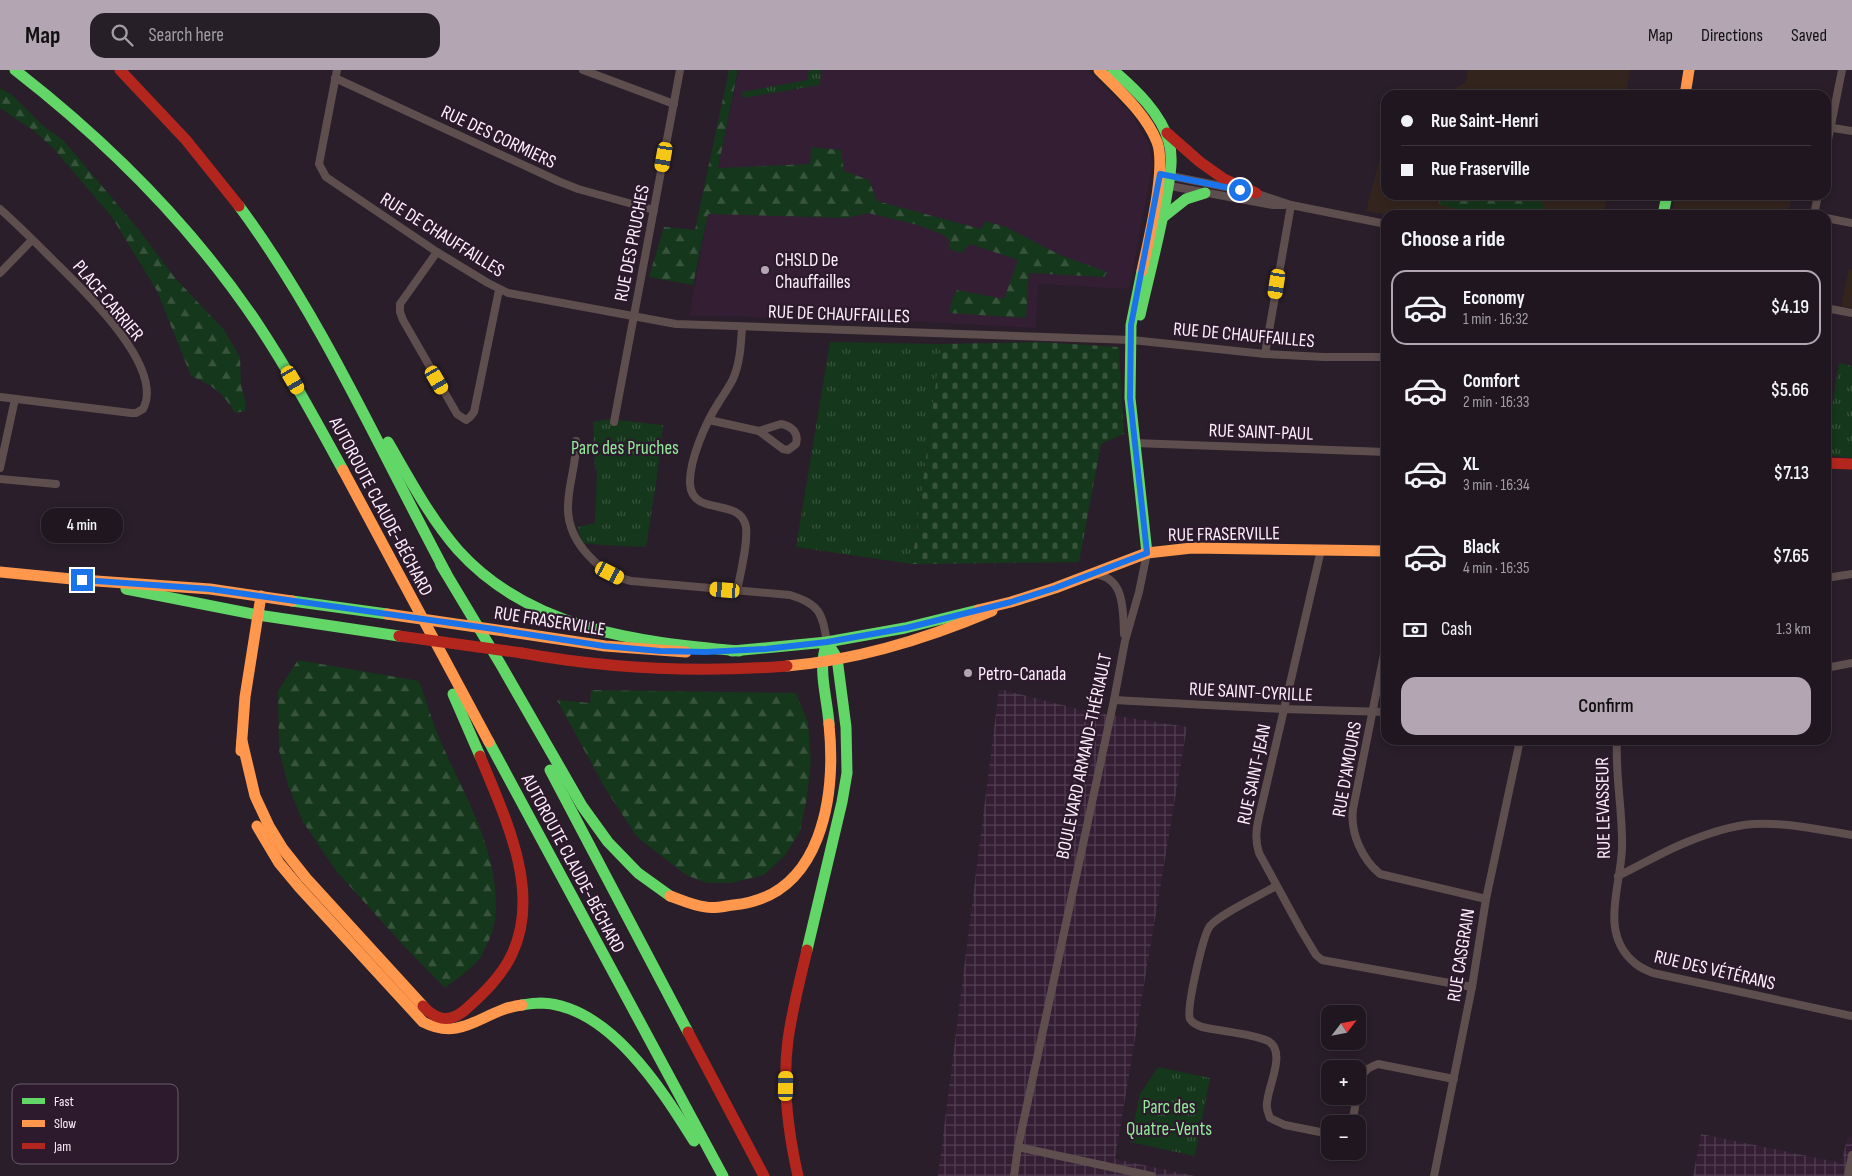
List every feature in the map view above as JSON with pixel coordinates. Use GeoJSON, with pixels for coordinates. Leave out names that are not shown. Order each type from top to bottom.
{"type":"FeatureCollection","features":[{"type":"Feature","properties":{"kind":"main road","name":"AUTOROUTE CLAUDE-BÉCHARD"},"geometry":{"type":"LineString","coordinates":[[16,70],[75,117],[108,148],[169,212],[219,271],[286,367],[723,1176]]}},
{"type":"Feature","properties":{"kind":"main road","name":"AUTOROUTE CLAUDE-BÉCHARD"},"geometry":{"type":"LineString","coordinates":[[120,70],[212,171],[279,264],[346,382],[764,1176]]}},
{"type":"Feature","properties":{"kind":"main road","name":"BOULEVARD ARMAND-THÉRIAULT"},"geometry":{"type":"LineString","coordinates":[[1099,70],[1124,95],[1150,130],[1157,142],[1164,180],[1162,218],[1137,327],[1132,340]]}},
{"type":"Feature","properties":{"kind":"main road","name":"BOULEVARD ARMAND-THÉRIAULT"},"geometry":{"type":"LineString","coordinates":[[1113,70],[1133,90],[1166,132],[1170,145],[1164,180],[1131,325],[1132,340],[1129,373],[1134,443],[1147,553]]}},
{"type":"Feature","properties":{"kind":"main road"},"geometry":{"type":"LineString","coordinates":[[1686,90],[1689,70]]}},
{"type":"Feature","properties":{"kind":"main road"},"geometry":{"type":"LineString","coordinates":[[1166,132],[1224,180],[1256,193]]}},
{"type":"Feature","properties":{"kind":"main road"},"geometry":{"type":"LineString","coordinates":[[1162,218],[1186,199],[1205,192]]}},
{"type":"Feature","properties":{"kind":"main road"},"geometry":{"type":"LineString","coordinates":[[279,264],[326,332],[384,436],[426,506],[458,550],[483,575],[506,593],[528,606],[596,631],[658,643],[739,650]]}},
{"type":"Feature","properties":{"kind":"main road"},"geometry":{"type":"LineString","coordinates":[[1831,462],[1852,464]]}},
{"type":"Feature","properties":{"kind":"main road"},"geometry":{"type":"LineString","coordinates":[[242,741],[255,796],[269,826],[283,849],[306,878],[429,1013],[438,1019],[448,1020],[489,989],[509,962],[521,928],[523,909],[518,860],[506,820],[476,746],[382,543]]}},
{"type":"Feature","properties":{"kind":"main road","name":"RUE FRASERVILLE"},"geometry":{"type":"LineString","coordinates":[[0,572],[210,589],[564,641],[633,650],[690,652],[739,650],[827,642],[906,628],[1011,602],[1055,588],[1147,553],[1192,548],[1381,551]]}},
{"type":"Feature","properties":{"kind":"main road"},"geometry":{"type":"LineString","coordinates":[[442,565],[562,773],[597,828],[618,854],[652,886],[672,898],[692,905],[723,909],[738,907],[764,898],[779,890],[792,878],[812,850],[828,803],[832,771],[829,721],[820,661],[827,642]]}},
{"type":"Feature","properties":{"kind":"main road","name":"RUE FRASERVILLE"},"geometry":{"type":"LineString","coordinates":[[82,580],[258,614],[398,636],[587,664],[666,670],[743,670],[837,658],[898,645],[948,630],[1011,602]]}},
{"type":"Feature","properties":{"kind":"main road"},"geometry":{"type":"LineString","coordinates":[[261,596],[245,697],[240,766],[244,788],[255,822],[279,863],[418,1019],[432,1028],[451,1031],[463,1028],[505,1008],[530,1003],[560,1006],[586,1016],[616,1038],[648,1073],[715,1176]]}},
{"type":"Feature","properties":{"kind":"main road"},"geometry":{"type":"LineString","coordinates":[[798,1176],[791,1144],[787,1105],[786,1068],[788,1040],[801,975],[845,787],[847,745],[837,658],[827,642]]}},
{"type":"Feature","properties":{"kind":"street"},"geometry":{"type":"LineString","coordinates":[[583,70],[674,104]]}},
{"type":"Feature","properties":{"kind":"street","name":"RUE DES PRUCHES"},"geometry":{"type":"LineString","coordinates":[[614,422],[680,70]]}},
{"type":"Feature","properties":{"kind":"street"},"geometry":{"type":"LineString","coordinates":[[1831,115],[1842,70]]}},
{"type":"Feature","properties":{"kind":"street","name":"RUE DE CHAUFFAILLES"},"geometry":{"type":"LineString","coordinates":[[336,74],[319,164],[326,177],[437,252],[499,290],[676,324],[1132,340],[1265,354],[1381,357]]}},
{"type":"Feature","properties":{"kind":"street","name":"RUE DES CORMIERS"},"geometry":{"type":"LineString","coordinates":[[336,74],[558,181],[654,210]]}},
{"type":"Feature","properties":{"kind":"street"},"geometry":{"type":"LineString","coordinates":[[1831,128],[1852,131]]}},
{"type":"Feature","properties":{"kind":"street"},"geometry":{"type":"LineString","coordinates":[[1164,180],[1205,192],[1274,205],[1291,205]]}},
{"type":"Feature","properties":{"kind":"street"},"geometry":{"type":"LineString","coordinates":[[1164,180],[1256,193],[1291,205],[1381,223]]}},
{"type":"Feature","properties":{"kind":"street"},"geometry":{"type":"LineString","coordinates":[[1265,354],[1291,205]]}},
{"type":"Feature","properties":{"kind":"street","name":"PLACE CARRIER"},"geometry":{"type":"LineString","coordinates":[[0,209],[71,278],[118,330],[139,364],[145,379],[147,394],[142,409],[136,413],[0,397]]}},
{"type":"Feature","properties":{"kind":"street"},"geometry":{"type":"LineString","coordinates":[[1831,219],[1852,223]]}},
{"type":"Feature","properties":{"kind":"street"},"geometry":{"type":"LineString","coordinates":[[0,273],[32,240]]}},
{"type":"Feature","properties":{"kind":"street"},"geometry":{"type":"LineString","coordinates":[[437,252],[400,304],[400,312],[457,414],[466,420],[474,412],[499,290]]}},
{"type":"Feature","properties":{"kind":"street"},"geometry":{"type":"LineString","coordinates":[[1831,309],[1852,313]]}},
{"type":"Feature","properties":{"kind":"street"},"geometry":{"type":"LineString","coordinates":[[737,590],[746,536],[745,522],[734,510],[713,507],[699,500],[692,492],[690,485],[695,459],[708,420],[733,379],[738,364],[742,327]]}},
{"type":"Feature","properties":{"kind":"street"},"geometry":{"type":"LineString","coordinates":[[0,468],[15,399]]}},
{"type":"Feature","properties":{"kind":"street"},"geometry":{"type":"LineString","coordinates":[[708,420],[759,431],[783,449],[788,450],[793,447],[798,439],[793,429],[781,424],[759,431]]}},
{"type":"Feature","properties":{"kind":"street"},"geometry":{"type":"LineString","coordinates":[[576,441],[568,512],[571,524],[582,548],[600,567],[620,578],[631,580],[790,595],[810,602],[820,613],[827,642]]}},
{"type":"Feature","properties":{"kind":"street","name":"RUE SAINT-PAUL"},"geometry":{"type":"LineString","coordinates":[[1134,443],[1381,452]]}},
{"type":"Feature","properties":{"kind":"street"},"geometry":{"type":"LineString","coordinates":[[0,479],[56,484]]}},
{"type":"Feature","properties":{"kind":"street","name":"RUE SAINT-JEAN"},"geometry":{"type":"LineString","coordinates":[[1321,550],[1291,687],[1283,710],[1256,831],[1256,843],[1259,853],[1311,947],[1322,960],[1472,988]]}},
{"type":"Feature","properties":{"kind":"street","name":"BOULEVARD ARMAND-THÉRIAULT"},"geometry":{"type":"LineString","coordinates":[[1014,1176],[1018,1147],[1125,641],[1139,592],[1147,553]]}},
{"type":"Feature","properties":{"kind":"street"},"geometry":{"type":"LineString","coordinates":[[1089,574],[1100,574],[1110,579],[1117,587],[1123,603],[1125,641]]}},
{"type":"Feature","properties":{"kind":"street"},"geometry":{"type":"LineString","coordinates":[[1831,577],[1852,574]]}},
{"type":"Feature","properties":{"kind":"street"},"geometry":{"type":"LineString","coordinates":[[1831,667],[1852,663]]}},
{"type":"Feature","properties":{"kind":"street","name":"RUE D'AMOURS"},"geometry":{"type":"LineString","coordinates":[[1381,670],[1352,822],[1359,846],[1375,870],[1380,874],[1486,899]]}},
{"type":"Feature","properties":{"kind":"street","name":"RUE SAINT-CYRILLE"},"geometry":{"type":"LineString","coordinates":[[1114,700],[1283,710],[1381,712]]}},
{"type":"Feature","properties":{"kind":"street","name":"RUE CASGRAIN"},"geometry":{"type":"LineString","coordinates":[[1434,1176],[1472,988],[1486,899],[1519,745]]}},
{"type":"Feature","properties":{"kind":"street","name":"RUE LEVASSEUR"},"geometry":{"type":"LineString","coordinates":[[1617,745],[1616,758],[1622,819],[1622,849],[1618,876]]}},
{"type":"Feature","properties":{"kind":"street"},"geometry":{"type":"LineString","coordinates":[[1618,876],[1706,834],[1730,828],[1753,824],[1781,824],[1852,835]]}},
{"type":"Feature","properties":{"kind":"street","name":"RUE DES VÉTÉRANS"},"geometry":{"type":"LineString","coordinates":[[1618,876],[1613,906],[1615,927],[1620,943],[1636,965],[1653,974],[1852,1016]]}},
{"type":"Feature","properties":{"kind":"street"},"geometry":{"type":"LineString","coordinates":[[1276,886],[1218,919],[1208,929],[1201,949],[1190,1003],[1190,1018],[1195,1024],[1202,1027],[1267,1040],[1273,1044],[1277,1054],[1267,1101],[1267,1110],[1270,1118],[1285,1125],[1321,1132]]}},
{"type":"Feature","properties":{"kind":"street"},"geometry":{"type":"LineString","coordinates":[[1366,1070],[1378,1064],[1454,1079]]}},
{"type":"Feature","properties":{"kind":"street"},"geometry":{"type":"LineString","coordinates":[[1018,1147],[1152,1176]]}},
{"type":"Feature","properties":{"kind":"street"},"geometry":{"type":"LineString","coordinates":[[1848,1176],[1852,1155]]}},
{"type":"Feature","properties":{"kind":"shaded area"},"geometry":{"type":"Polygon","coordinates":[[[739,70],[1087,70],[1133,116],[1149,144],[1153,164],[1129,289],[1038,284],[1036,328],[843,318],[689,316],[708,214],[739,70]]]}},
{"type":"Feature","properties":{"kind":"shaded area"},"geometry":{"type":"Polygon","coordinates":[[[1468,70],[1630,70],[1627,90],[1452,90],[1466,82],[1468,70]]]}},
{"type":"Feature","properties":{"kind":"shaded area"},"geometry":{"type":"Polygon","coordinates":[[[1381,154],[1381,200],[1606,200],[1605,210],[1381,210],[1381,214],[1366,211],[1381,154]]]}},
{"type":"Feature","properties":{"kind":"shaded area"},"geometry":{"type":"Polygon","coordinates":[[[1674,200],[1791,200],[1789,210],[1673,210],[1674,200]]]}},
{"type":"Feature","properties":{"kind":"shaded area"},"geometry":{"type":"Polygon","coordinates":[[[1849,268],[1852,269],[1852,308],[1841,306],[1849,268]]]}},
{"type":"Feature","properties":{"kind":"shaded area"},"geometry":{"type":"Polygon","coordinates":[[[999,689],[1086,711],[1187,727],[1115,1159],[1195,1176],[938,1176],[999,689]]]}},
{"type":"Feature","properties":{"kind":"shaded area"},"geometry":{"type":"Polygon","coordinates":[[[1701,1134],[1841,1163],[1848,1136],[1852,1137],[1852,1176],[1693,1176],[1701,1134]]]}},
{"type":"Feature","properties":{"kind":"green space"},"geometry":{"type":"Polygon","coordinates":[[[729,70],[738,70],[718,168],[810,164],[811,147],[841,150],[844,171],[869,180],[877,201],[981,229],[985,221],[1006,227],[1060,255],[1107,272],[1104,277],[1029,273],[1026,318],[949,313],[957,290],[1004,299],[1018,260],[970,244],[961,253],[949,249],[949,240],[944,235],[918,225],[868,213],[847,218],[708,214],[693,285],[649,277],[664,227],[695,230],[729,70]]]}},
{"type":"Feature","properties":{"kind":"green space"},"geometry":{"type":"Polygon","coordinates":[[[809,70],[821,70],[820,85],[743,98],[742,92],[807,80],[809,70]]]}},
{"type":"Feature","properties":{"kind":"green space"},"geometry":{"type":"Polygon","coordinates":[[[0,88],[12,95],[42,125],[64,141],[139,230],[175,278],[224,330],[240,357],[241,385],[246,404],[245,411],[235,413],[217,390],[191,376],[157,291],[112,217],[53,148],[34,131],[0,108],[0,88]]]}},
{"type":"Feature","properties":{"kind":"green space"},"geometry":{"type":"Polygon","coordinates":[[[1438,200],[1540,200],[1546,210],[1462,210],[1440,205],[1438,200]]]}},
{"type":"Feature","properties":{"kind":"green space"},"geometry":{"type":"Polygon","coordinates":[[[830,342],[941,344],[912,564],[796,547],[830,342]]]}},
{"type":"Feature","properties":{"kind":"green space"},"geometry":{"type":"Polygon","coordinates":[[[1040,342],[1119,347],[1124,434],[1101,444],[1079,562],[912,564],[941,344],[1040,342]]]}},
{"type":"Feature","properties":{"kind":"green space"},"geometry":{"type":"Polygon","coordinates":[[[1839,363],[1852,366],[1852,458],[1831,456],[1831,413],[1839,363]]]}},
{"type":"Feature","properties":{"kind":"green space","name":"Parc des Pruches"},"geometry":{"type":"Polygon","coordinates":[[[610,419],[663,425],[646,547],[583,543],[579,534],[578,527],[595,523],[597,470],[595,470],[593,422],[610,419]]]}},
{"type":"Feature","properties":{"kind":"green space"},"geometry":{"type":"Polygon","coordinates":[[[298,660],[419,681],[440,741],[481,831],[493,875],[496,897],[493,929],[480,958],[445,988],[337,872],[303,822],[288,785],[279,750],[278,691],[298,660]]]}},
{"type":"Feature","properties":{"kind":"green space"},"geometry":{"type":"Polygon","coordinates":[[[591,690],[796,693],[808,722],[811,761],[807,797],[800,831],[786,854],[764,875],[731,883],[707,883],[686,875],[637,837],[605,788],[557,700],[590,703],[591,690]]]}},
{"type":"Feature","properties":{"kind":"green space","name":"Parc des Quatre-Vents"},"geometry":{"type":"Polygon","coordinates":[[[1158,1067],[1210,1078],[1195,1156],[1130,1142],[1140,1094],[1158,1067]]]}},
{"type":"Feature","properties":{"kind":"green space"},"geometry":{"type":"Polygon","coordinates":[[[1139,1113],[1189,1125],[1184,1151],[1134,1140],[1139,1113]]]}},
{"type":"Feature","properties":{"kind":"traffic: fast"},"geometry":{"type":"LineString","coordinates":[[15,70],[84,127],[116,157],[148,188],[206,254],[259,326],[343,470]]}},
{"type":"Feature","properties":{"kind":"traffic: fast"},"geometry":{"type":"LineString","coordinates":[[1113,70],[1154,111],[1165,131],[1171,156],[1166,199],[1140,315]]}},
{"type":"Feature","properties":{"kind":"traffic: fast"},"geometry":{"type":"LineString","coordinates":[[1162,218],[1186,199],[1205,193]]}},
{"type":"Feature","properties":{"kind":"traffic: fast"},"geometry":{"type":"LineString","coordinates":[[1664,210],[1666,200]]}},
{"type":"Feature","properties":{"kind":"traffic: fast"},"geometry":{"type":"LineString","coordinates":[[239,206],[269,249],[324,339],[446,573]]}},
{"type":"Feature","properties":{"kind":"traffic: fast"},"geometry":{"type":"LineString","coordinates":[[1142,271],[1131,325],[1130,398],[1147,553]]}},
{"type":"Feature","properties":{"kind":"traffic: fast"},"geometry":{"type":"LineString","coordinates":[[388,442],[412,484],[448,538],[487,577],[518,598],[552,615],[588,627],[625,636],[663,643],[739,651]]}},
{"type":"Feature","properties":{"kind":"traffic: fast"},"geometry":{"type":"LineString","coordinates":[[441,565],[582,806],[608,842],[638,873],[670,896]]}},
{"type":"Feature","properties":{"kind":"traffic: fast"},"geometry":{"type":"LineString","coordinates":[[126,589],[258,615],[399,636]]}},
{"type":"Feature","properties":{"kind":"traffic: fast"},"geometry":{"type":"LineString","coordinates":[[292,601],[387,614]]}},
{"type":"Feature","properties":{"kind":"traffic: fast"},"geometry":{"type":"LineString","coordinates":[[732,651],[827,642],[905,628],[978,610]]}},
{"type":"Feature","properties":{"kind":"traffic: fast"},"geometry":{"type":"LineString","coordinates":[[807,950],[842,802],[847,773],[846,727],[837,658],[827,642],[824,652],[823,673],[829,724]]}},
{"type":"Feature","properties":{"kind":"traffic: fast"},"geometry":{"type":"LineString","coordinates":[[453,694],[480,756]]}},
{"type":"Feature","properties":{"kind":"traffic: fast"},"geometry":{"type":"LineString","coordinates":[[489,742],[723,1176]]}},
{"type":"Feature","properties":{"kind":"traffic: fast"},"geometry":{"type":"LineString","coordinates":[[550,770],[688,1032]]}},
{"type":"Feature","properties":{"kind":"traffic: fast"},"geometry":{"type":"LineString","coordinates":[[522,1005],[541,1003],[566,1007],[589,1018],[611,1034],[649,1075],[694,1141]]}},
{"type":"Feature","properties":{"kind":"traffic: slow"},"geometry":{"type":"LineString","coordinates":[[1099,70],[1139,112],[1157,142],[1160,169],[1152,224],[1142,271]]}},
{"type":"Feature","properties":{"kind":"traffic: slow"},"geometry":{"type":"LineString","coordinates":[[1686,90],[1689,70]]}},
{"type":"Feature","properties":{"kind":"traffic: slow"},"geometry":{"type":"LineString","coordinates":[[343,470],[489,742]]}},
{"type":"Feature","properties":{"kind":"traffic: slow"},"geometry":{"type":"LineString","coordinates":[[978,610],[1055,588],[1147,553],[1192,548],[1381,551]]}},
{"type":"Feature","properties":{"kind":"traffic: slow"},"geometry":{"type":"LineString","coordinates":[[0,572],[210,589],[292,601]]}},
{"type":"Feature","properties":{"kind":"traffic: slow"},"geometry":{"type":"LineString","coordinates":[[241,751],[245,697],[261,596]]}},
{"type":"Feature","properties":{"kind":"traffic: slow"},"geometry":{"type":"LineString","coordinates":[[787,666],[840,659],[891,647],[942,631],[992,611]]}},
{"type":"Feature","properties":{"kind":"traffic: slow"},"geometry":{"type":"LineString","coordinates":[[387,614],[511,632]]}},
{"type":"Feature","properties":{"kind":"traffic: slow"},"geometry":{"type":"LineString","coordinates":[[511,632],[605,646],[686,652]]}},
{"type":"Feature","properties":{"kind":"traffic: slow"},"geometry":{"type":"LineString","coordinates":[[670,896],[688,903],[716,908],[763,898],[787,883],[805,863],[817,838],[825,810],[830,781],[831,752],[829,724]]}},
{"type":"Feature","properties":{"kind":"traffic: slow"},"geometry":{"type":"LineString","coordinates":[[242,741],[255,796],[269,826],[283,849],[306,878],[423,1006]]}},
{"type":"Feature","properties":{"kind":"traffic: slow"},"geometry":{"type":"LineString","coordinates":[[257,826],[279,863],[299,887],[423,1022],[450,1029],[462,1027],[496,1012],[522,1005]]}},
{"type":"Feature","properties":{"kind":"traffic: jam"},"geometry":{"type":"LineString","coordinates":[[120,70],[186,140],[239,206]]}},
{"type":"Feature","properties":{"kind":"traffic: jam"},"geometry":{"type":"LineString","coordinates":[[1167,133],[1200,162],[1224,179],[1256,193]]}},
{"type":"Feature","properties":{"kind":"traffic: jam"},"geometry":{"type":"LineString","coordinates":[[1831,463],[1852,464]]}},
{"type":"Feature","properties":{"kind":"traffic: jam"},"geometry":{"type":"LineString","coordinates":[[399,636],[522,653]]}},
{"type":"Feature","properties":{"kind":"traffic: jam"},"geometry":{"type":"LineString","coordinates":[[522,653],[588,663],[654,668],[720,669],[787,666]]}},
{"type":"Feature","properties":{"kind":"traffic: jam"},"geometry":{"type":"LineString","coordinates":[[423,1006],[433,1015],[444,1018],[454,1017],[465,1010],[503,970],[512,954],[520,930],[523,905],[521,879],[516,854],[509,828],[480,756]]}},
{"type":"Feature","properties":{"kind":"traffic: jam"},"geometry":{"type":"LineString","coordinates":[[798,1176],[791,1143],[787,1108],[786,1057],[796,995],[807,950]]}},
{"type":"Feature","properties":{"kind":"traffic: jam"},"geometry":{"type":"LineString","coordinates":[[688,1032],[764,1176]]}},
{"type":"Feature","properties":{"kind":"place","name":"CHSLD De Chauffailles"},"geometry":{"type":"Point","coordinates":[765,270]}},
{"type":"Feature","properties":{"kind":"place","name":"Petro-Canada"},"geometry":{"type":"Point","coordinates":[968,673]}},
{"type":"Feature","properties":{"kind":"route"},"geometry":{"type":"LineString","coordinates":[[82,580],[210,589],[494,629],[564,641],[633,650],[690,652],[784,647],[879,633],[1011,602],[1055,588],[1147,553],[1132,423],[1129,373],[1132,340],[1131,325],[1160,174],[1240,190]]}}]}
